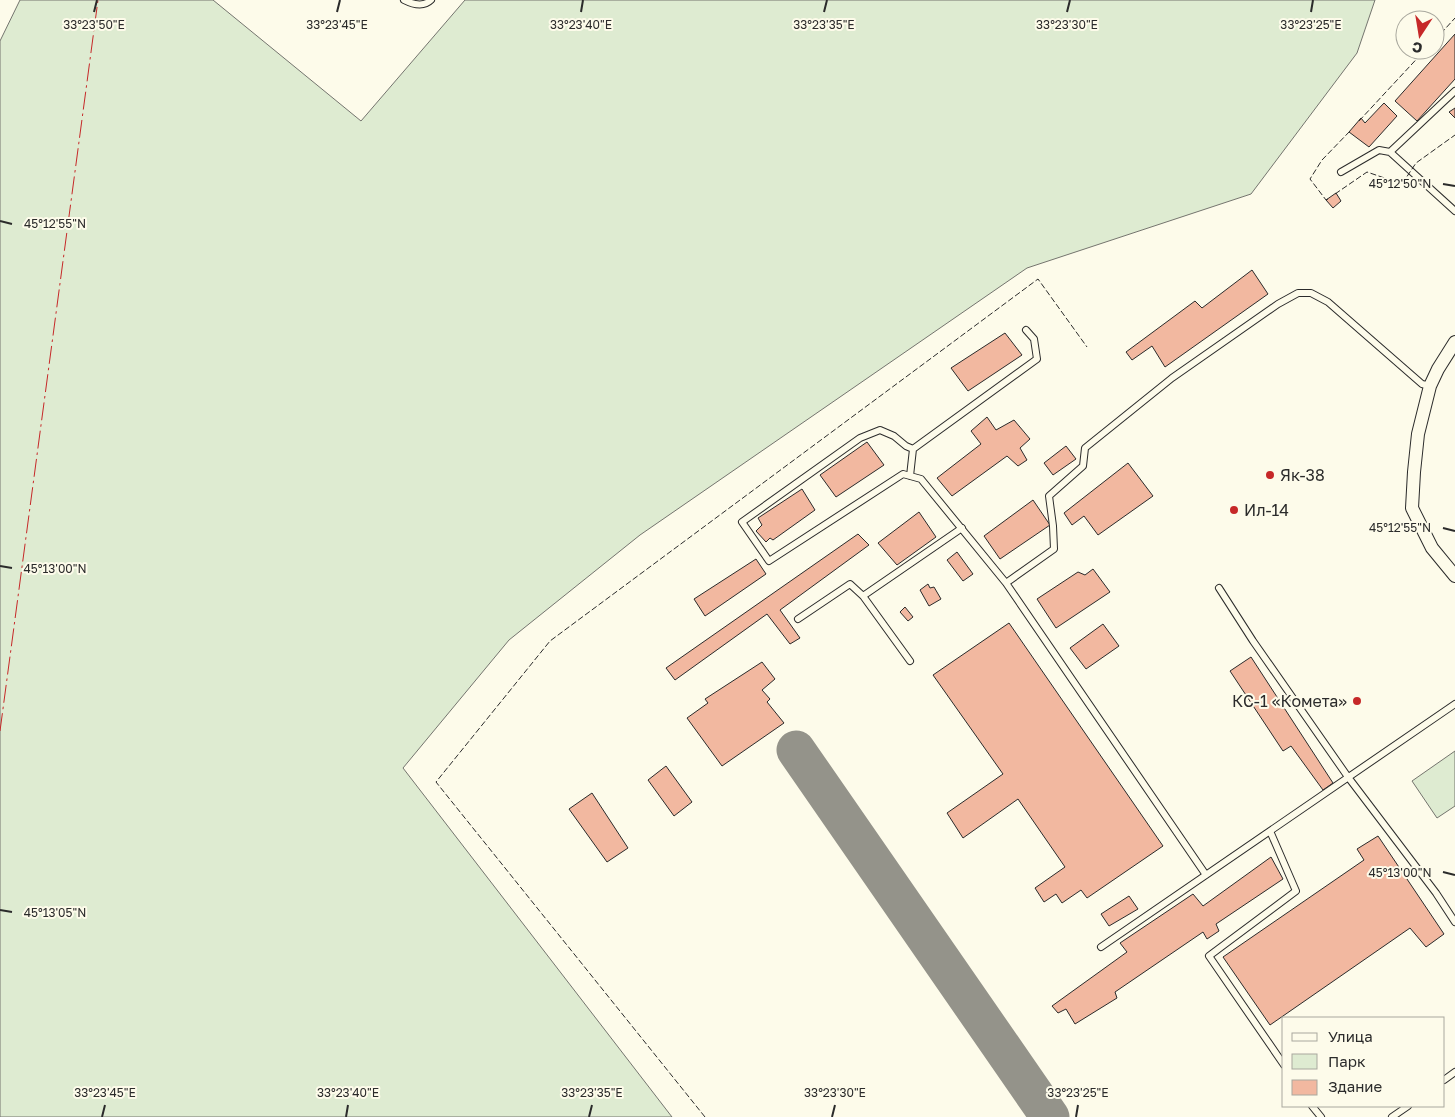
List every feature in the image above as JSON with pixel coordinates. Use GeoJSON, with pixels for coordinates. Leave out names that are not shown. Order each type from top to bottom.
{"type":"FeatureCollection","features":[{"type":"Feature","properties":{"kind":"street"},"geometry":{"type":"LineString","coordinates":[[1455,342],[1430,386],[1418,434],[1412,508],[1432,548],[1455,576]]}},
{"type":"Feature","properties":{"kind":"lane"},"geometry":{"type":"LineString","coordinates":[[404,0],[414,5],[428,3],[431,0]]}},
{"type":"Feature","properties":{"kind":"lane"},"geometry":{"type":"LineString","coordinates":[[1390,152],[1455,91]]}},
{"type":"Feature","properties":{"kind":"lane"},"geometry":{"type":"LineString","coordinates":[[1341,172],[1379,150],[1390,152],[1455,211]]}},
{"type":"Feature","properties":{"kind":"lane"},"geometry":{"type":"LineString","coordinates":[[1006,583],[1054,548],[1049,496],[1083,466],[1086,448],[1172,378],[1278,304],[1298,293],[1311,293],[1328,302],[1422,384],[1430,386]]}},
{"type":"Feature","properties":{"kind":"lane"},"geometry":{"type":"LineString","coordinates":[[910,476],[913,449],[1037,359],[1034,339],[1026,330]]}},
{"type":"Feature","properties":{"kind":"lane"},"geometry":{"type":"LineString","coordinates":[[913,449],[894,436],[880,430],[860,438],[742,522],[769,561],[903,474],[921,479],[1006,583],[1206,875]]}},
{"type":"Feature","properties":{"kind":"lane"},"geometry":{"type":"LineString","coordinates":[[864,596],[962,528]]}},
{"type":"Feature","properties":{"kind":"lane"},"geometry":{"type":"LineString","coordinates":[[798,619],[850,584],[864,596],[910,661]]}},
{"type":"Feature","properties":{"kind":"lane"},"geometry":{"type":"LineString","coordinates":[[1219,588],[1253,641],[1348,778],[1436,893],[1455,922]]}},
{"type":"Feature","properties":{"kind":"lane"},"geometry":{"type":"LineString","coordinates":[[1101,947],[1455,704]]}},
{"type":"Feature","properties":{"kind":"lane"},"geometry":{"type":"LineString","coordinates":[[1270,831],[1296,891],[1209,956],[1282,1062]]}},
{"type":"Feature","properties":{"kind":"lane"},"geometry":{"type":"LineString","coordinates":[[1313,1107],[1321,1117]]}},
{"type":"Feature","properties":{"kind":"lane"},"geometry":{"type":"LineString","coordinates":[[1392,1117],[1407,1107]]}},
{"type":"Feature","properties":{"kind":"green space"},"geometry":{"type":"Polygon","coordinates":[[[20,0],[213,0],[361,121],[465,0],[1375,0],[1357,53],[1251,194],[1027,268],[640,535],[509,640],[403,768],[672,1117],[0,1117],[0,41],[20,0]]]}},
{"type":"Feature","properties":{"kind":"green space"},"geometry":{"type":"Polygon","coordinates":[[[1455,751],[1455,806],[1437,818],[1412,781],[1455,751]]]}},
{"type":"Feature","properties":{"kind":"building"},"geometry":{"type":"Polygon","coordinates":[[[1455,34],[1455,79],[1417,121],[1395,101],[1432,60],[1445,60],[1445,45],[1455,34]]]}},
{"type":"Feature","properties":{"kind":"building"},"geometry":{"type":"Polygon","coordinates":[[[1384,103],[1397,116],[1369,147],[1349,132],[1361,118],[1365,123],[1384,103]]]}},
{"type":"Feature","properties":{"kind":"building"},"geometry":{"type":"Polygon","coordinates":[[[1455,108],[1455,118],[1449,112],[1455,108]]]}},
{"type":"Feature","properties":{"kind":"building"},"geometry":{"type":"Polygon","coordinates":[[[1336,193],[1341,201],[1333,208],[1326,200],[1336,193]]]}},
{"type":"Feature","properties":{"kind":"building"},"geometry":{"type":"Polygon","coordinates":[[[1252,270],[1268,294],[1165,367],[1152,346],[1132,360],[1126,352],[1195,301],[1202,308],[1252,270]]]}},
{"type":"Feature","properties":{"kind":"building"},"geometry":{"type":"Polygon","coordinates":[[[1005,333],[1022,355],[968,391],[951,368],[1005,333]]]}},
{"type":"Feature","properties":{"kind":"building"},"geometry":{"type":"Polygon","coordinates":[[[987,417],[996,430],[1014,420],[1030,439],[1020,448],[1027,460],[1018,466],[1007,456],[952,496],[937,478],[981,444],[971,431],[987,417]]]}},
{"type":"Feature","properties":{"kind":"building"},"geometry":{"type":"Polygon","coordinates":[[[867,442],[884,465],[836,497],[820,475],[867,442]]]}},
{"type":"Feature","properties":{"kind":"building"},"geometry":{"type":"Polygon","coordinates":[[[1066,446],[1076,459],[1053,475],[1044,463],[1066,446]]]}},
{"type":"Feature","properties":{"kind":"building"},"geometry":{"type":"Polygon","coordinates":[[[1128,463],[1153,496],[1098,535],[1084,516],[1072,525],[1064,513],[1128,463]]]}},
{"type":"Feature","properties":{"kind":"building"},"geometry":{"type":"Polygon","coordinates":[[[802,489],[815,510],[773,540],[770,538],[766,542],[756,531],[762,525],[758,518],[802,489]]]}},
{"type":"Feature","properties":{"kind":"building"},"geometry":{"type":"Polygon","coordinates":[[[1033,500],[1050,525],[1000,559],[984,536],[1033,500]]]}},
{"type":"Feature","properties":{"kind":"building"},"geometry":{"type":"Polygon","coordinates":[[[919,512],[936,537],[897,565],[878,543],[919,512]]]}},
{"type":"Feature","properties":{"kind":"building"},"geometry":{"type":"Polygon","coordinates":[[[858,534],[869,545],[780,610],[800,638],[790,644],[767,614],[675,680],[666,668],[858,534]]]}},
{"type":"Feature","properties":{"kind":"building"},"geometry":{"type":"Polygon","coordinates":[[[957,552],[973,574],[963,581],[947,560],[957,552]]]}},
{"type":"Feature","properties":{"kind":"building"},"geometry":{"type":"Polygon","coordinates":[[[756,559],[766,574],[705,616],[694,599],[756,559]]]}},
{"type":"Feature","properties":{"kind":"building"},"geometry":{"type":"Polygon","coordinates":[[[1093,569],[1110,592],[1056,628],[1037,599],[1078,572],[1085,575],[1093,569]]]}},
{"type":"Feature","properties":{"kind":"building"},"geometry":{"type":"Polygon","coordinates":[[[928,584],[930,588],[934,587],[941,599],[929,606],[920,590],[928,584]]]}},
{"type":"Feature","properties":{"kind":"building"},"geometry":{"type":"Polygon","coordinates":[[[905,607],[913,617],[908,621],[900,612],[905,607]]]}},
{"type":"Feature","properties":{"kind":"building"},"geometry":{"type":"Polygon","coordinates":[[[1009,623],[1163,846],[1087,898],[1081,890],[1062,903],[1056,894],[1044,902],[1035,888],[1065,867],[1018,799],[963,838],[947,813],[1003,774],[933,675],[1009,623]]]}},
{"type":"Feature","properties":{"kind":"building"},"geometry":{"type":"Polygon","coordinates":[[[1103,624],[1119,646],[1086,669],[1070,648],[1103,624]]]}},
{"type":"Feature","properties":{"kind":"building"},"geometry":{"type":"Polygon","coordinates":[[[1251,657],[1333,783],[1323,790],[1291,746],[1283,751],[1230,671],[1251,657]]]}},
{"type":"Feature","properties":{"kind":"building"},"geometry":{"type":"Polygon","coordinates":[[[762,662],[775,679],[762,690],[770,699],[767,702],[784,723],[722,766],[687,718],[708,703],[705,699],[762,662]]]}},
{"type":"Feature","properties":{"kind":"building"},"geometry":{"type":"Polygon","coordinates":[[[666,766],[692,802],[674,816],[648,780],[666,766]]]}},
{"type":"Feature","properties":{"kind":"building"},"geometry":{"type":"Polygon","coordinates":[[[592,793],[628,848],[607,862],[569,809],[592,793]]]}},
{"type":"Feature","properties":{"kind":"building"},"geometry":{"type":"Polygon","coordinates":[[[1378,836],[1444,934],[1426,947],[1410,928],[1270,1025],[1223,957],[1364,860],[1357,849],[1378,836]]]}},
{"type":"Feature","properties":{"kind":"building"},"geometry":{"type":"Polygon","coordinates":[[[1271,857],[1283,879],[1216,924],[1219,931],[1207,939],[1203,932],[1115,992],[1117,998],[1075,1024],[1066,1009],[1058,1013],[1052,1006],[1127,952],[1120,943],[1193,894],[1203,906],[1271,857]]]}},
{"type":"Feature","properties":{"kind":"building"},"geometry":{"type":"Polygon","coordinates":[[[1129,896],[1138,909],[1109,926],[1101,914],[1129,896]]]}},
{"type":"Feature","properties":{"kind":"taxiway"},"geometry":{"type":"LineString","coordinates":[[796,750],[1050,1117]]}},
{"type":"Feature","properties":{"kind":"fence"},"geometry":{"type":"LineString","coordinates":[[1445,29],[1455,18]]}},
{"type":"Feature","properties":{"kind":"fence"},"geometry":{"type":"LineString","coordinates":[[1359,121],[1416,60]]}},
{"type":"Feature","properties":{"kind":"fence"},"geometry":{"type":"LineString","coordinates":[[1328,199],[1326,200],[1310,179],[1322,160],[1351,130]]}},
{"type":"Feature","properties":{"kind":"fence"},"geometry":{"type":"LineString","coordinates":[[1335,194],[1367,172],[1402,184],[1416,163],[1455,135]]}},
{"type":"Feature","properties":{"kind":"fence"},"geometry":{"type":"LineString","coordinates":[[705,1117],[436,782],[550,641],[1038,279],[1087,347]]}},
{"type":"Feature","properties":{"kind":"power"},"geometry":{"type":"LineString","coordinates":[[0,731],[98,0]]}},
{"type":"Feature","properties":{"kind":"place","name":"Як-38"},"geometry":{"type":"Point","coordinates":[1270,475]}},
{"type":"Feature","properties":{"kind":"place","name":"Ил-14"},"geometry":{"type":"Point","coordinates":[1234,510]}},
{"type":"Feature","properties":{"kind":"place","name":"КС-1 «Комета»"},"geometry":{"type":"Point","coordinates":[1357,701]}}]}
